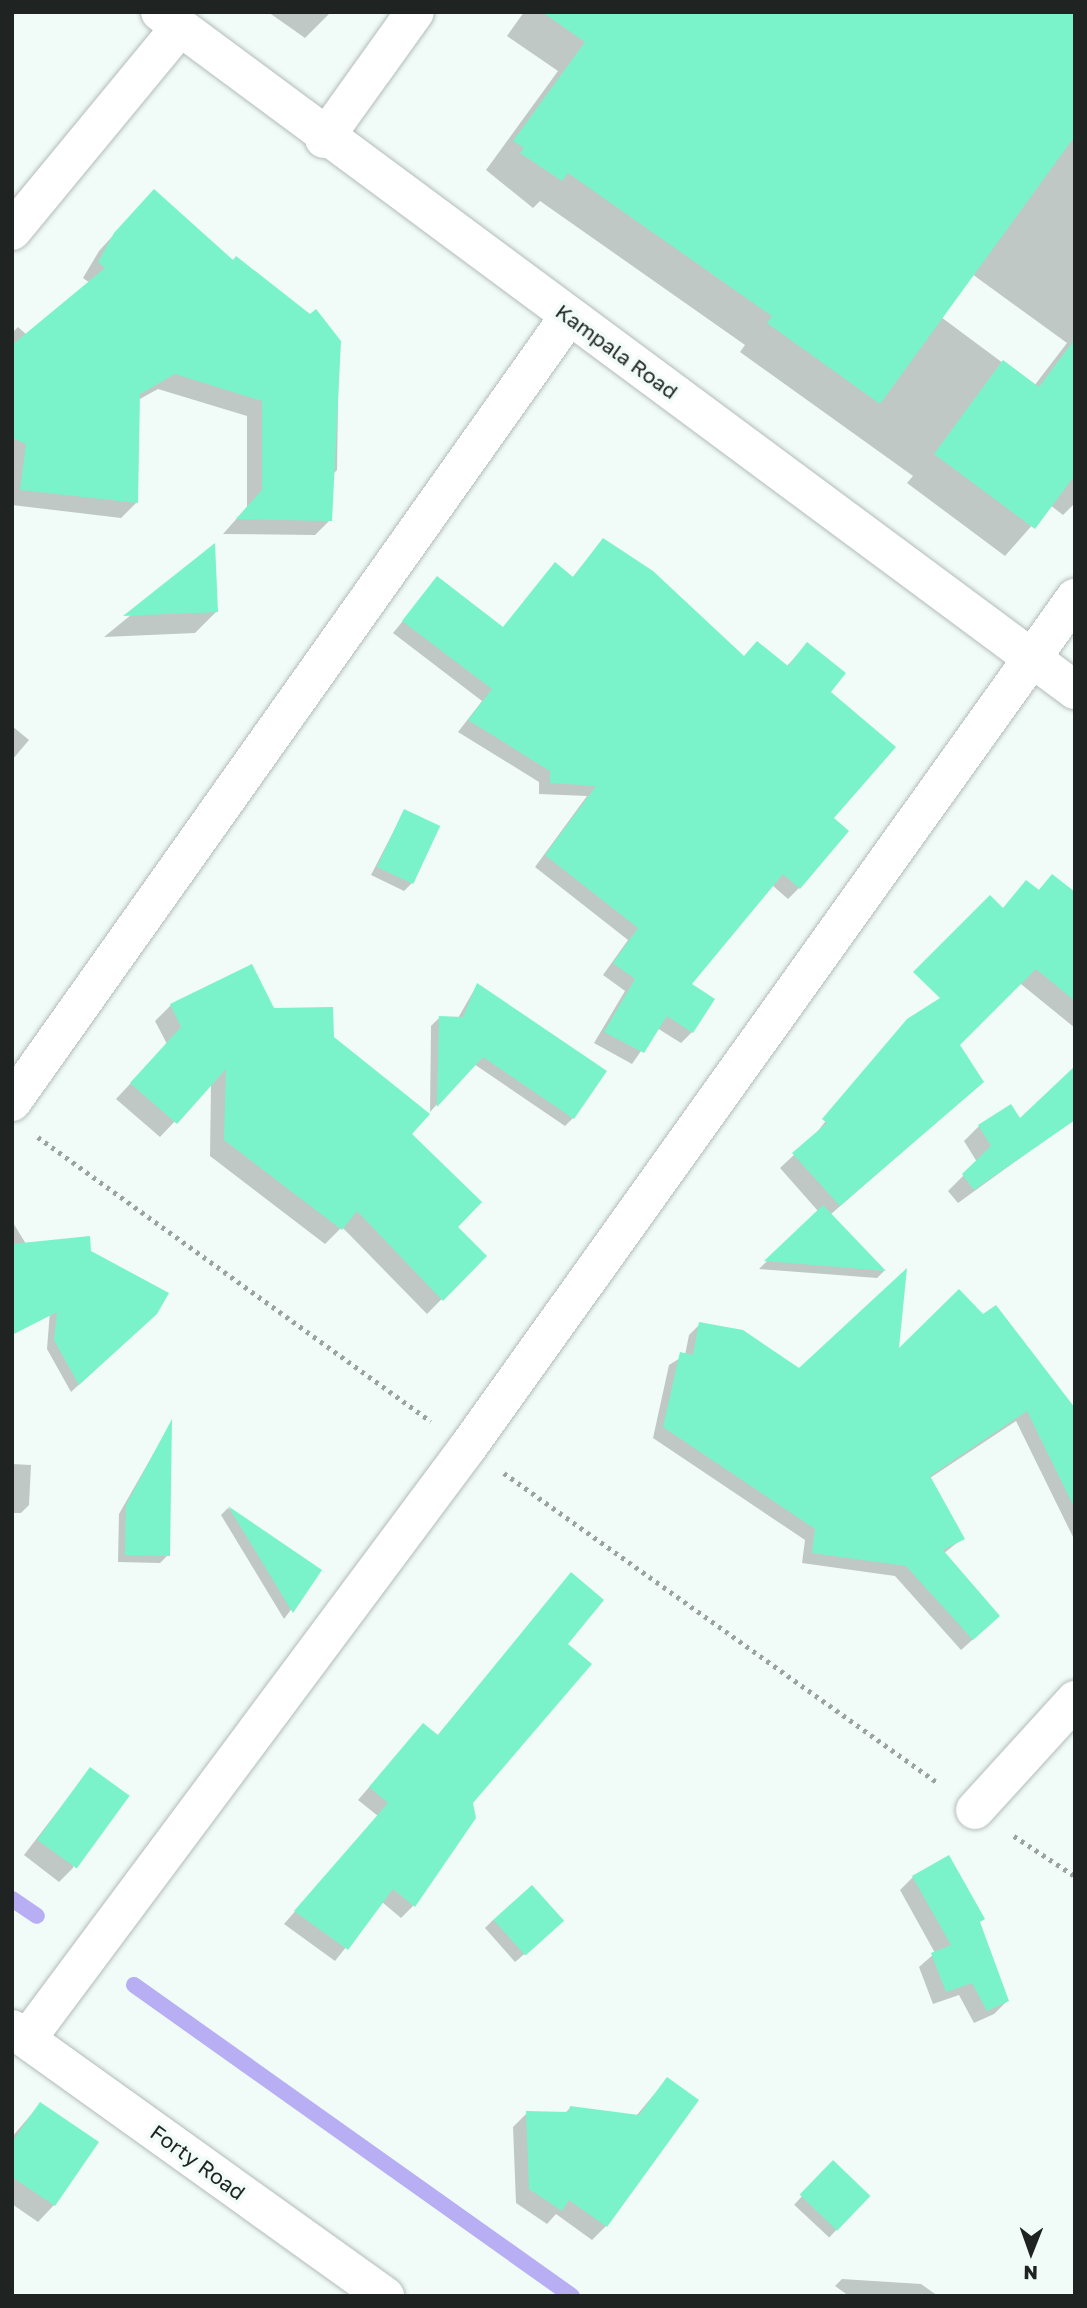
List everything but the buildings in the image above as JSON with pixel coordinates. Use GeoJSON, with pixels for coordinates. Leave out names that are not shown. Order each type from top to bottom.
{"type":"FeatureCollection","features":[{"type":"Feature","properties":{"kind":"street"},"geometry":{"type":"LineString","coordinates":[[324,139],[415,12]]}},
{"type":"Feature","properties":{"kind":"street"},"geometry":{"type":"LineString","coordinates":[[12,231],[170,20]]}},
{"type":"Feature","properties":{"kind":"street","name":"Kampala Road"},"geometry":{"type":"LineString","coordinates":[[170,20],[324,139],[1032,655],[1075,690]]}},
{"type":"Feature","properties":{"kind":"street"},"geometry":{"type":"LineString","coordinates":[[12,1102],[569,316]]}},
{"type":"Feature","properties":{"kind":"street"},"geometry":{"type":"LineString","coordinates":[[20,2034],[468,1447],[1075,598]]}},
{"type":"Feature","properties":{"kind":"street"},"geometry":{"type":"LineString","coordinates":[[975,1810],[1075,1700]]}},
{"type":"Feature","properties":{"kind":"street","name":"Forty Road"},"geometry":{"type":"LineString","coordinates":[[20,2034],[385,2296]]}},
{"type":"Feature","properties":{"kind":"path"},"geometry":{"type":"LineString","coordinates":[[34,1135],[975,1810],[1075,1876]]}},
{"type":"Feature","properties":{"kind":"waterway"},"geometry":{"type":"LineString","coordinates":[[12,1899],[37,1916]]}},
{"type":"Feature","properties":{"kind":"waterway"},"geometry":{"type":"LineString","coordinates":[[134,1985],[572,2296]]}}]}
